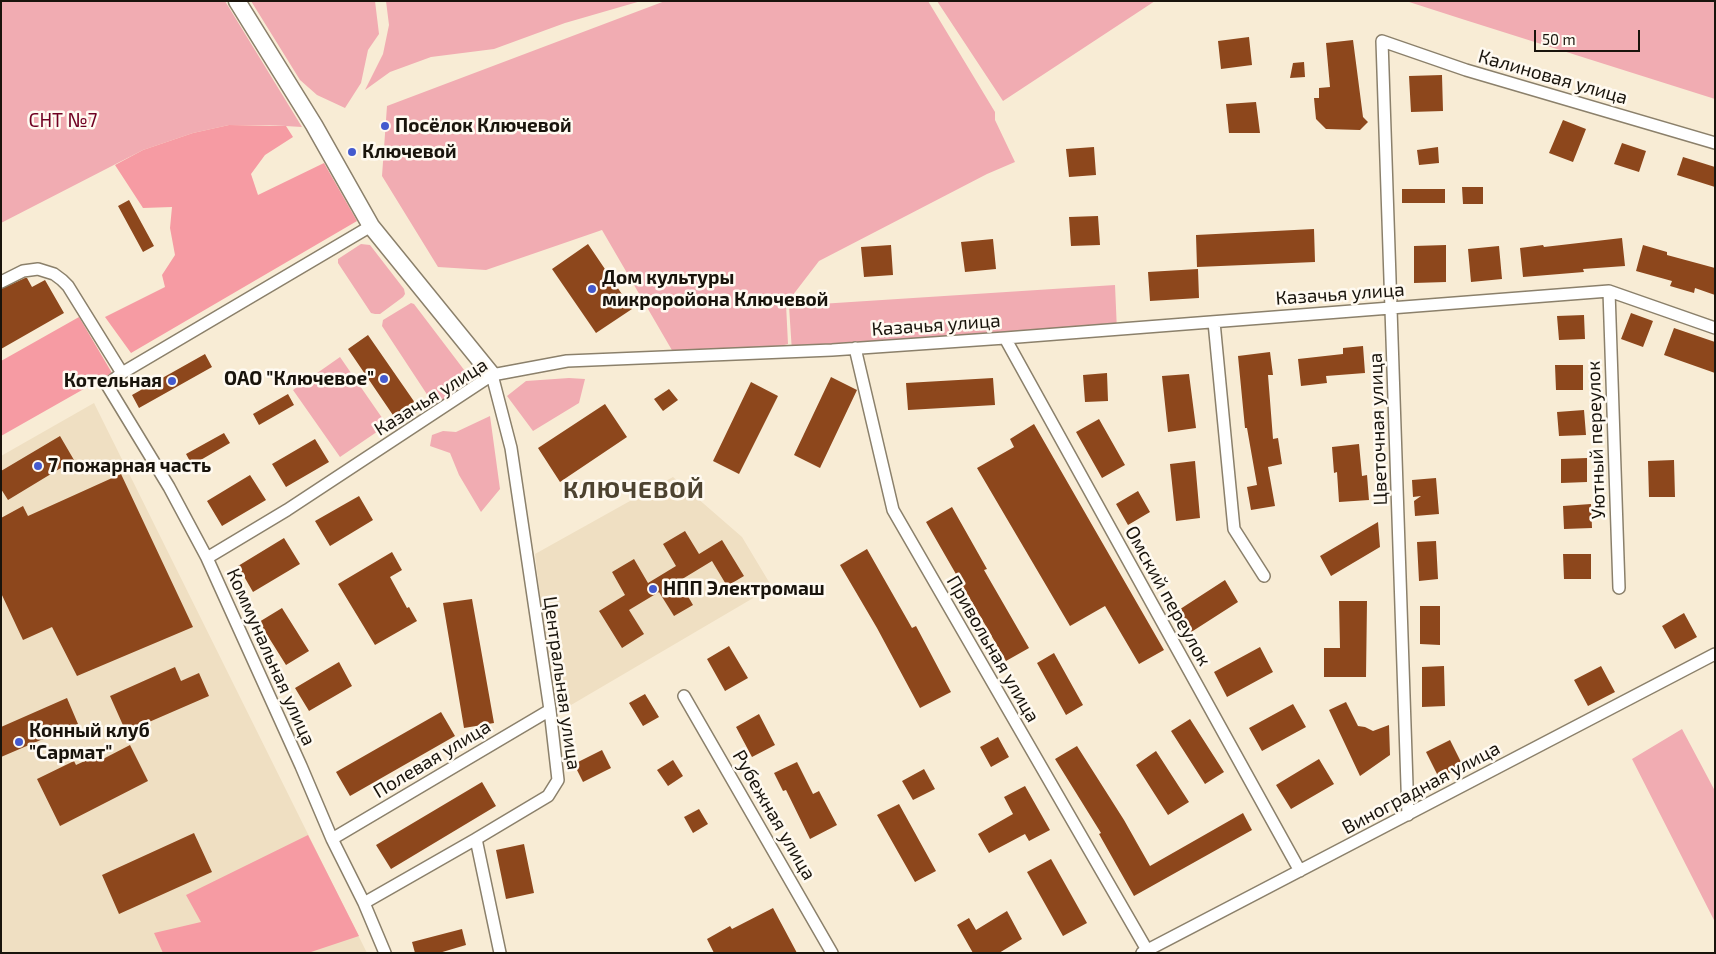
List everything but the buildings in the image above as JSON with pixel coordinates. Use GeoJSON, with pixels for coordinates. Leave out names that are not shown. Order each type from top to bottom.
{"type":"FeatureCollection","features":[{"type":"Feature","properties":{"kind":"street"},"geometry":{"type":"LineString","coordinates":[[238,1],[314,125],[371,226],[492,375]]}},
{"type":"Feature","properties":{"kind":"street","name":"Калиновая улица"},"geometry":{"type":"LineString","coordinates":[[1382,41],[1466,70],[1715,143]]}},
{"type":"Feature","properties":{"kind":"street","name":"Цветочная улица"},"geometry":{"type":"LineString","coordinates":[[1382,41],[1408,815]]}},
{"type":"Feature","properties":{"kind":"street"},"geometry":{"type":"LineString","coordinates":[[1,282],[23,271],[38,269],[54,274],[62,280],[68,286],[122,373],[371,226]]}},
{"type":"Feature","properties":{"kind":"street","name":"Казачья улица"},"geometry":{"type":"LineString","coordinates":[[207,558],[287,510],[492,375],[567,361],[855,348],[1005,338],[1609,291],[1715,328]]}},
{"type":"Feature","properties":{"kind":"street","name":"Уютный переулок"},"geometry":{"type":"LineString","coordinates":[[1609,291],[1619,588]]}},
{"type":"Feature","properties":{"kind":"street"},"geometry":{"type":"LineString","coordinates":[[1214,322],[1234,529],[1264,576]]}},
{"type":"Feature","properties":{"kind":"street","name":"Омский переулок"},"geometry":{"type":"LineString","coordinates":[[1005,338],[1300,871]]}},
{"type":"Feature","properties":{"kind":"street","name":"Привольная улица"},"geometry":{"type":"LineString","coordinates":[[855,348],[893,510],[1144,952]]}},
{"type":"Feature","properties":{"kind":"street","name":"Коммунальная улица"},"geometry":{"type":"LineString","coordinates":[[122,373],[107,385],[170,487],[207,558],[385,953]]}},
{"type":"Feature","properties":{"kind":"street","name":"Центральная улица"},"geometry":{"type":"LineString","coordinates":[[364,903],[548,796],[558,780],[550,710],[511,448],[492,375]]}},
{"type":"Feature","properties":{"kind":"street","name":"Виноградная улица"},"geometry":{"type":"LineString","coordinates":[[1144,952],[1715,654]]}},
{"type":"Feature","properties":{"kind":"street","name":"Рубежная улица"},"geometry":{"type":"LineString","coordinates":[[684,696],[832,953]]}},
{"type":"Feature","properties":{"kind":"street","name":"Полевая улица"},"geometry":{"type":"LineString","coordinates":[[332,839],[550,710]]}},
{"type":"Feature","properties":{"kind":"street"},"geometry":{"type":"LineString","coordinates":[[476,839],[500,953]]}},
{"type":"Feature","properties":{"kind":"shaded area"},"geometry":{"type":"Polygon","coordinates":[[[229,125],[286,126],[293,137],[265,155],[251,174],[258,195],[324,163],[357,221],[131,353],[105,317],[165,287],[162,275],[175,255],[170,228],[172,207],[143,208],[115,165],[143,150],[193,133],[229,125]]]}},
{"type":"Feature","properties":{"kind":"shaded area"},"geometry":{"type":"Polygon","coordinates":[[[79,317],[112,373],[1,436],[1,361],[79,317]]]}},
{"type":"Feature","properties":{"kind":"shaded area"},"geometry":{"type":"Polygon","coordinates":[[[94,403],[367,953],[1,953],[1,456],[94,403]]]}},
{"type":"Feature","properties":{"kind":"shaded area"},"geometry":{"type":"Polygon","coordinates":[[[673,477],[742,537],[772,587],[554,715],[535,554],[673,477]]]}},
{"type":"Feature","properties":{"kind":"shaded area"},"geometry":{"type":"Polygon","coordinates":[[[308,835],[359,936],[308,953],[163,953],[154,933],[201,922],[186,895],[308,835]]]}},
{"type":"Feature","properties":{"kind":"green space","name":"СНТ №7"},"geometry":{"type":"Polygon","coordinates":[[[1,1],[225,1],[302,127],[229,125],[193,133],[143,150],[1,223],[1,1]]]}},
{"type":"Feature","properties":{"kind":"green space"},"geometry":{"type":"Polygon","coordinates":[[[251,1],[375,1],[379,34],[368,50],[361,83],[345,108],[317,95],[300,80],[251,1]]]}},
{"type":"Feature","properties":{"kind":"green space"},"geometry":{"type":"Polygon","coordinates":[[[386,1],[641,1],[565,23],[494,49],[431,57],[390,72],[365,90],[383,54],[389,25],[386,1]]]}},
{"type":"Feature","properties":{"kind":"green space"},"geometry":{"type":"Polygon","coordinates":[[[665,1],[928,1],[995,112],[995,120],[1015,162],[987,174],[819,261],[786,304],[788,344],[749,354],[673,352],[602,230],[486,270],[438,267],[382,176],[387,106],[665,1]]]}},
{"type":"Feature","properties":{"kind":"green space"},"geometry":{"type":"Polygon","coordinates":[[[937,1],[1155,1],[1003,101],[937,1]]]}},
{"type":"Feature","properties":{"kind":"green space"},"geometry":{"type":"Polygon","coordinates":[[[1406,1],[1715,1],[1715,99],[1462,19],[1406,1]]]}},
{"type":"Feature","properties":{"kind":"green space"},"geometry":{"type":"Polygon","coordinates":[[[361,244],[370,245],[404,289],[405,294],[403,297],[380,314],[371,313],[338,263],[338,259],[361,244]]]}},
{"type":"Feature","properties":{"kind":"green space"},"geometry":{"type":"Polygon","coordinates":[[[1115,285],[1117,331],[792,352],[789,306],[1115,285]]]}},
{"type":"Feature","properties":{"kind":"green space"},"geometry":{"type":"Polygon","coordinates":[[[411,303],[414,304],[471,379],[470,386],[439,404],[430,399],[382,326],[383,320],[411,303]]]}},
{"type":"Feature","properties":{"kind":"green space"},"geometry":{"type":"Polygon","coordinates":[[[340,357],[387,425],[340,457],[293,390],[340,357]]]}},
{"type":"Feature","properties":{"kind":"green space"},"geometry":{"type":"Polygon","coordinates":[[[569,378],[585,379],[579,403],[533,431],[507,396],[526,381],[569,378]]]}},
{"type":"Feature","properties":{"kind":"green space"},"geometry":{"type":"Polygon","coordinates":[[[490,416],[500,489],[481,512],[459,475],[450,453],[430,446],[432,435],[443,431],[456,432],[490,416]]]}},
{"type":"Feature","properties":{"kind":"green space"},"geometry":{"type":"Polygon","coordinates":[[[1682,729],[1715,791],[1715,922],[1632,759],[1682,729]]]}},
{"type":"Feature","properties":{"kind":"place","name":"Посёлок Ключевой"},"geometry":{"type":"Point","coordinates":[385,126]}},
{"type":"Feature","properties":{"kind":"place","name":"Ключевой"},"geometry":{"type":"Point","coordinates":[352,152]}},
{"type":"Feature","properties":{"kind":"place","name":"Дом культуры микроройона Ключевой"},"geometry":{"type":"Point","coordinates":[592,289]}},
{"type":"Feature","properties":{"kind":"place","name":"ОАО \"Ключевое\""},"geometry":{"type":"Point","coordinates":[384,379]}},
{"type":"Feature","properties":{"kind":"place","name":"Котельная"},"geometry":{"type":"Point","coordinates":[172,381]}},
{"type":"Feature","properties":{"kind":"place","name":"7 пожарная часть"},"geometry":{"type":"Point","coordinates":[38,466]}},
{"type":"Feature","properties":{"kind":"place","name":"НПП Электромаш"},"geometry":{"type":"Point","coordinates":[653,589]}},
{"type":"Feature","properties":{"kind":"place","name":"Конный клуб \"Сармат\""},"geometry":{"type":"Point","coordinates":[19,742]}},
{"type":"Feature","properties":{"kind":"district","name":"КЛЮЧЕВОЙ"},"geometry":{"type":"Point","coordinates":[634,490]}}]}
